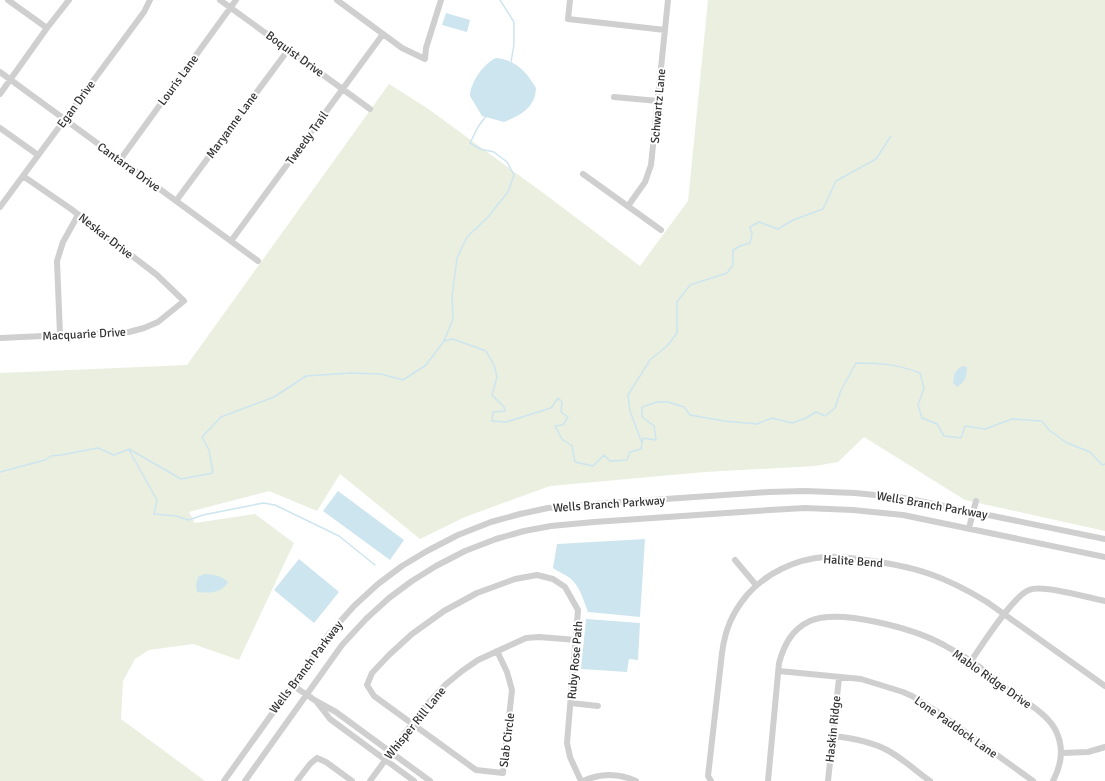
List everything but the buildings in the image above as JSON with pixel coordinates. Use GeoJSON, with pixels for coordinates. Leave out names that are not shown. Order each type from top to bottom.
{"type":"FeatureCollection","features":[{"type":"Feature","properties":{"kind":"street"},"geometry":{"type":"LineString","coordinates":[[8,0],[47,28]]}},
{"type":"Feature","properties":{"kind":"street"},"geometry":{"type":"LineString","coordinates":[[0,94],[68,0]]}},
{"type":"Feature","properties":{"kind":"street","name":"Egan Drive"},"geometry":{"type":"LineString","coordinates":[[0,207],[144,12],[150,0]]}},
{"type":"Feature","properties":{"kind":"street","name":"Boquist Drive"},"geometry":{"type":"LineString","coordinates":[[220,0],[370,109]]}},
{"type":"Feature","properties":{"kind":"street","name":"Louris Lane"},"geometry":{"type":"LineString","coordinates":[[120,160],[236,0]]}},
{"type":"Feature","properties":{"kind":"street"},"geometry":{"type":"LineString","coordinates":[[337,0],[402,48],[425,59],[426,48],[441,0]]}},
{"type":"Feature","properties":{"kind":"street"},"geometry":{"type":"LineString","coordinates":[[570,0],[568,19],[665,30]]}},
{"type":"Feature","properties":{"kind":"street","name":"Schwartz Lane"},"geometry":{"type":"LineString","coordinates":[[628,206],[645,182],[650,170],[653,154],[668,0]]}},
{"type":"Feature","properties":{"kind":"street","name":"Tweedy Trail"},"geometry":{"type":"LineString","coordinates":[[231,241],[383,34]]}},
{"type":"Feature","properties":{"kind":"street","name":"Maryanne Lane"},"geometry":{"type":"LineString","coordinates":[[176,201],[288,50]]}},
{"type":"Feature","properties":{"kind":"street","name":"Cantarra Drive"},"geometry":{"type":"LineString","coordinates":[[0,72],[258,261]]}},
{"type":"Feature","properties":{"kind":"street"},"geometry":{"type":"LineString","coordinates":[[614,97],[658,101]]}},
{"type":"Feature","properties":{"kind":"street"},"geometry":{"type":"LineString","coordinates":[[0,128],[38,155]]}},
{"type":"Feature","properties":{"kind":"street"},"geometry":{"type":"LineString","coordinates":[[583,174],[661,230]]}},
{"type":"Feature","properties":{"kind":"street","name":"Neskar Drive"},"geometry":{"type":"LineString","coordinates":[[23,176],[78,215],[157,275],[184,302]]}},
{"type":"Feature","properties":{"kind":"street"},"geometry":{"type":"LineString","coordinates":[[60,335],[57,261],[63,242],[78,215]]}},
{"type":"Feature","properties":{"kind":"street","name":"Macquarie Drive"},"geometry":{"type":"LineString","coordinates":[[0,338],[129,332],[158,322],[184,302]]}},
{"type":"Feature","properties":{"kind":"street","name":"Wells Branch Parkway"},"geometry":{"type":"LineString","coordinates":[[224,781],[329,634],[354,606],[384,580],[427,551],[458,535],[491,522],[520,514],[548,508],[593,504],[805,491],[855,492],[905,498],[1105,539]]}},
{"type":"Feature","properties":{"kind":"street"},"geometry":{"type":"LineString","coordinates":[[969,528],[976,501]]}},
{"type":"Feature","properties":{"kind":"street","name":"Wells Branch Parkway"},"geometry":{"type":"LineString","coordinates":[[245,781],[342,645],[366,619],[389,598],[412,580],[465,551],[496,539],[524,531],[551,526],[594,522],[805,508],[853,510],[903,515],[1105,557]]}},
{"type":"Feature","properties":{"kind":"street","name":"Halite Bend"},"geometry":{"type":"LineString","coordinates":[[711,781],[708,776],[724,635],[731,619],[743,600],[756,585],[781,569],[804,560],[825,557],[854,558],[895,564],[929,573],[970,592],[1005,613],[1105,686]]}},
{"type":"Feature","properties":{"kind":"street"},"geometry":{"type":"LineString","coordinates":[[735,560],[756,585]]}},
{"type":"Feature","properties":{"kind":"street","name":"Ruby Rose Path"},"geometry":{"type":"LineString","coordinates":[[412,722],[374,696],[367,685],[372,673],[389,655],[412,634],[444,611],[478,593],[515,579],[530,576],[537,575],[553,579],[565,587],[578,610],[577,640],[567,743],[570,757],[582,781]]}},
{"type":"Feature","properties":{"kind":"street"},"geometry":{"type":"LineString","coordinates":[[971,661],[1005,613],[1020,596],[1029,589],[1040,588],[1105,601]]}},
{"type":"Feature","properties":{"kind":"street","name":"Mablo Ridge Drive"},"geometry":{"type":"LineString","coordinates":[[768,781],[779,663],[784,648],[796,631],[811,621],[830,617],[878,622],[902,628],[940,643],[971,661],[1045,717],[1055,729],[1062,753]]}},
{"type":"Feature","properties":{"kind":"street","name":"Whisper Rill Lane"},"geometry":{"type":"LineString","coordinates":[[370,781],[412,722],[445,685],[478,660],[526,638],[533,637],[577,640]]}},
{"type":"Feature","properties":{"kind":"street","name":"Slab Circle"},"geometry":{"type":"LineString","coordinates":[[412,722],[476,770],[503,773],[512,690],[508,672],[497,651]]}},
{"type":"Feature","properties":{"kind":"street","name":"Lone Paddock Lane"},"geometry":{"type":"LineString","coordinates":[[779,671],[861,680],[876,683],[912,696],[936,711],[1033,781]]}},
{"type":"Feature","properties":{"kind":"street","name":"Haskin Ridge"},"geometry":{"type":"LineString","coordinates":[[828,781],[839,678]]}},
{"type":"Feature","properties":{"kind":"street"},"geometry":{"type":"LineString","coordinates":[[292,685],[336,712],[430,781]]}},
{"type":"Feature","properties":{"kind":"street"},"geometry":{"type":"LineString","coordinates":[[316,701],[330,719],[414,781]]}},
{"type":"Feature","properties":{"kind":"street"},"geometry":{"type":"LineString","coordinates":[[571,703],[598,706]]}},
{"type":"Feature","properties":{"kind":"street"},"geometry":{"type":"LineString","coordinates":[[832,736],[870,743],[888,750],[930,781]]}},
{"type":"Feature","properties":{"kind":"street"},"geometry":{"type":"LineString","coordinates":[[1053,781],[1059,767],[1062,753],[1088,752],[1105,747]]}},
{"type":"Feature","properties":{"kind":"street"},"geometry":{"type":"LineString","coordinates":[[298,781],[310,764],[317,758],[326,762],[352,781]]}},
{"type":"Feature","properties":{"kind":"street"},"geometry":{"type":"LineString","coordinates":[[582,781],[596,776],[610,775],[620,776],[636,781]]}},
{"type":"Feature","properties":{"kind":"shaded area"},"geometry":{"type":"Polygon","coordinates":[[[708,0],[1105,0],[1105,531],[965,500],[864,437],[838,462],[815,466],[705,472],[550,486],[465,517],[420,539],[340,474],[317,511],[269,491],[189,512],[195,523],[255,514],[294,543],[239,660],[193,644],[149,650],[135,659],[123,681],[121,719],[205,781],[0,781],[0,373],[187,365],[389,84],[427,108],[640,266],[688,201],[708,0]]]}},
{"type":"Feature","properties":{"kind":"water"},"geometry":{"type":"Polygon","coordinates":[[[446,13],[470,20],[467,32],[442,25],[446,13]]]}},
{"type":"Feature","properties":{"kind":"water"},"geometry":{"type":"Polygon","coordinates":[[[496,58],[509,61],[520,67],[536,88],[533,101],[530,106],[516,117],[504,122],[482,116],[470,96],[472,85],[478,74],[487,64],[496,58]]]}},
{"type":"Feature","properties":{"kind":"water"},"geometry":{"type":"Polygon","coordinates":[[[963,366],[967,367],[966,376],[964,381],[957,387],[953,383],[954,375],[958,369],[963,366]]]}},
{"type":"Feature","properties":{"kind":"water"},"geometry":{"type":"Polygon","coordinates":[[[338,491],[404,540],[390,560],[323,511],[338,491]]]}},
{"type":"Feature","properties":{"kind":"water"},"geometry":{"type":"Polygon","coordinates":[[[645,539],[640,617],[588,612],[575,583],[567,576],[553,568],[557,544],[645,539]]]}},
{"type":"Feature","properties":{"kind":"water"},"geometry":{"type":"Polygon","coordinates":[[[299,559],[339,592],[314,623],[274,590],[299,559]]]}},
{"type":"Feature","properties":{"kind":"water"},"geometry":{"type":"Polygon","coordinates":[[[204,574],[210,574],[223,578],[228,582],[218,591],[197,592],[196,585],[198,577],[204,574]]]}},
{"type":"Feature","properties":{"kind":"water"},"geometry":{"type":"Polygon","coordinates":[[[586,619],[640,623],[638,660],[629,659],[627,672],[581,669],[586,619]]]}},
{"type":"Feature","properties":{"kind":"waterway"},"geometry":{"type":"LineString","coordinates":[[500,0],[514,22],[514,44],[511,62]]}},
{"type":"Feature","properties":{"kind":"waterway"},"geometry":{"type":"LineString","coordinates":[[444,341],[453,319],[452,297],[457,258],[467,237],[488,217],[508,192],[514,175],[507,162],[494,152],[480,149],[470,143],[478,127],[486,116]]}},
{"type":"Feature","properties":{"kind":"waterway"},"geometry":{"type":"LineString","coordinates":[[642,443],[630,411],[628,395],[650,360],[667,346],[677,333],[677,302],[690,285],[727,273],[733,265],[733,250],[750,243],[752,234],[750,227],[759,222],[778,229],[793,220],[823,209],[836,181],[876,159],[891,136]]}},
{"type":"Feature","properties":{"kind":"waterway"},"geometry":{"type":"LineString","coordinates":[[0,472],[45,460],[51,456],[98,448],[114,455],[129,449],[181,479],[213,473],[209,450],[202,437],[221,417],[274,397],[306,376],[350,373],[381,374],[403,380],[426,365],[444,341],[453,339],[486,351],[494,365],[497,377],[492,395],[504,407],[505,411],[493,412],[492,421],[506,422],[551,408],[558,398],[562,402],[561,412],[568,417],[563,425],[555,426],[562,439],[572,446],[575,462],[593,466],[604,455],[610,461],[627,460],[630,452],[641,449],[643,438],[656,440],[654,426],[642,417],[642,407],[657,402],[668,402],[684,407],[690,415],[724,421],[757,424],[772,418],[792,423],[806,418],[816,412],[825,416],[835,408],[841,390],[856,363],[888,365],[920,373],[924,388],[918,405],[922,418],[937,424],[944,436],[961,438],[965,426],[985,429],[1012,419],[1042,421],[1049,430],[1067,443],[1090,452],[1102,465],[1105,464]]}},
{"type":"Feature","properties":{"kind":"waterway"},"geometry":{"type":"LineString","coordinates":[[129,450],[157,500],[154,514],[176,516],[189,520],[203,515],[263,503],[275,505],[339,536],[375,565]]}}]}
